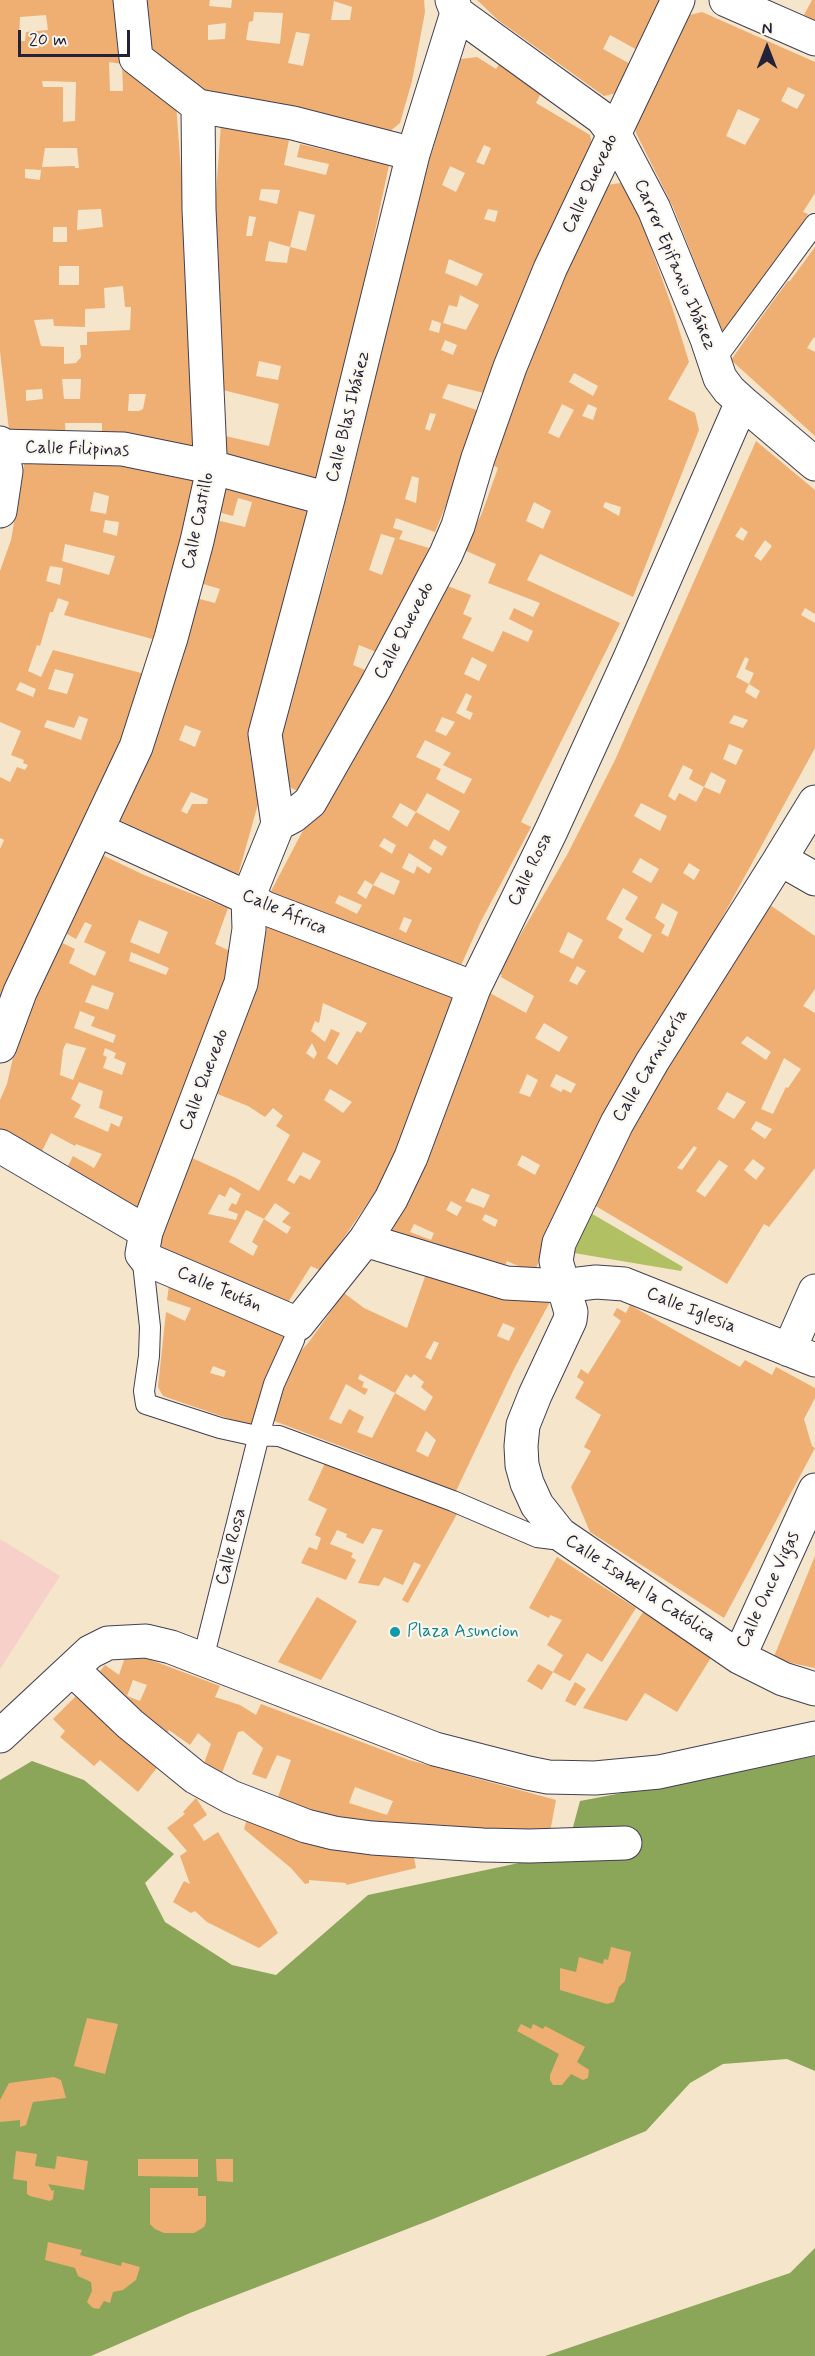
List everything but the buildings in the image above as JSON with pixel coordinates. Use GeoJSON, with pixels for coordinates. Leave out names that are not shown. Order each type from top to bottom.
{"type":"FeatureCollection","features":[{"type":"Feature","properties":{"kind":"street"},"geometry":{"type":"LineString","coordinates":[[130,0],[136,58],[198,106],[293,123],[413,154]]}},
{"type":"Feature","properties":{"kind":"street","name":"Calle Quevedo"},"geometry":{"type":"LineString","coordinates":[[144,1243],[241,983],[249,928],[248,898],[278,824],[293,816],[310,802],[375,688],[446,554],[458,526],[478,458],[510,367],[550,269],[678,0]]}},
{"type":"Feature","properties":{"kind":"street"},"geometry":{"type":"LineString","coordinates":[[726,0],[789,12],[815,39]]}},
{"type":"Feature","properties":{"kind":"street","name":"Carrer Epifanio Ibáñez"},"geometry":{"type":"LineString","coordinates":[[454,6],[602,118],[615,135],[654,209],[707,339],[720,378],[742,402],[815,464]]}},
{"type":"Feature","properties":{"kind":"street","name":"Calle Blas Ibáñez"},"geometry":{"type":"LineString","coordinates":[[278,824],[266,734],[328,499],[413,154],[454,6]]}},
{"type":"Feature","properties":{"kind":"street","name":"Calle Castillo"},"geometry":{"type":"LineString","coordinates":[[0,1046],[20,992],[136,747],[151,703],[197,541],[211,478],[198,106]]}},
{"type":"Feature","properties":{"kind":"street","name":"Calle Rosa"},"geometry":{"type":"LineString","coordinates":[[298,1324],[365,1240],[390,1199],[411,1157],[474,988],[551,831],[630,658],[742,402]]}},
{"type":"Feature","properties":{"kind":"street"},"geometry":{"type":"LineString","coordinates":[[0,445],[6,471],[0,511]]}},
{"type":"Feature","properties":{"kind":"street","name":"Calle Filipinas"},"geometry":{"type":"LineString","coordinates":[[0,445],[123,449],[211,467],[328,499]]}},
{"type":"Feature","properties":{"kind":"street","name":"Calle Carnicería"},"geometry":{"type":"LineString","coordinates":[[560,1534],[537,1505],[527,1483],[520,1446],[524,1425],[535,1395],[570,1320],[569,1302],[555,1261],[560,1243],[617,1123],[652,1062],[815,802]]}},
{"type":"Feature","properties":{"kind":"street","name":"Calle África"},"geometry":{"type":"LineString","coordinates":[[98,830],[248,898],[265,908],[474,988]]}},
{"type":"Feature","properties":{"kind":"street"},"geometry":{"type":"LineString","coordinates":[[780,860],[815,879]]}},
{"type":"Feature","properties":{"kind":"street","name":"Calle Teután"},"geometry":{"type":"LineString","coordinates":[[0,1146],[144,1243],[146,1259],[298,1324]]}},
{"type":"Feature","properties":{"kind":"street","name":"Calle Iglesia"},"geometry":{"type":"LineString","coordinates":[[365,1240],[506,1283],[562,1286],[596,1282],[624,1284],[802,1355]]}},
{"type":"Feature","properties":{"kind":"street"},"geometry":{"type":"LineString","coordinates":[[802,1355],[815,1292]]}},
{"type":"Feature","properties":{"kind":"street"},"geometry":{"type":"LineString","coordinates":[[802,1355],[815,1322]]}},
{"type":"Feature","properties":{"kind":"street","name":"Calle Once Vigas"},"geometry":{"type":"LineString","coordinates":[[739,1657],[815,1490]]}},
{"type":"Feature","properties":{"kind":"street","name":"Calle Isabel la Católica"},"geometry":{"type":"LineString","coordinates":[[560,1534],[739,1657],[783,1679],[815,1689]]}},
{"type":"Feature","properties":{"kind":"street"},"geometry":{"type":"LineString","coordinates":[[0,1736],[81,1660],[108,1643],[146,1641],[171,1647],[435,1749],[548,1776],[595,1778],[659,1772],[815,1738]]}},
{"type":"Feature","properties":{"kind":"street"},"geometry":{"type":"LineString","coordinates":[[81,1660],[130,1724],[195,1776],[231,1797],[306,1826],[334,1833],[372,1838],[483,1845],[625,1843]]}},
{"type":"Feature","properties":{"kind":"lane"},"geometry":{"type":"LineString","coordinates":[[714,361],[815,224]]}},
{"type":"Feature","properties":{"kind":"lane","name":"Calle Isabel la Católica"},"geometry":{"type":"LineString","coordinates":[[144,1243],[150,1327],[144,1391],[146,1404],[220,1428],[279,1436],[363,1466],[537,1537],[553,1539],[560,1534]]}},
{"type":"Feature","properties":{"kind":"lane","name":"Calle Rosa"},"geometry":{"type":"LineString","coordinates":[[203,1659],[259,1435],[274,1384],[294,1340],[298,1324]]}},
{"type":"Feature","properties":{"kind":"shaded area"},"geometry":{"type":"Polygon","coordinates":[[[0,1539],[60,1576],[0,1669],[0,1539]]]}},
{"type":"Feature","properties":{"kind":"green space"},"geometry":{"type":"Polygon","coordinates":[[[589,1212],[683,1267],[681,1271],[574,1253],[589,1212]]]}},
{"type":"Feature","properties":{"kind":"green space"},"geometry":{"type":"Polygon","coordinates":[[[815,1756],[815,2071],[787,2059],[723,2064],[690,2083],[646,2131],[433,2219],[190,2313],[91,2356],[0,2356],[0,1780],[32,1761],[84,1780],[174,1854],[145,1883],[165,1922],[232,1965],[276,1975],[368,1895],[566,1853],[580,1801],[815,1756]]]}},
{"type":"Feature","properties":{"kind":"green space"},"geometry":{"type":"Polygon","coordinates":[[[815,2248],[815,2356],[545,2356],[790,2273],[815,2248]]]}},
{"type":"Feature","properties":{"kind":"place","name":"Plaza Asuncion"},"geometry":{"type":"Point","coordinates":[395,1632]}}]}
